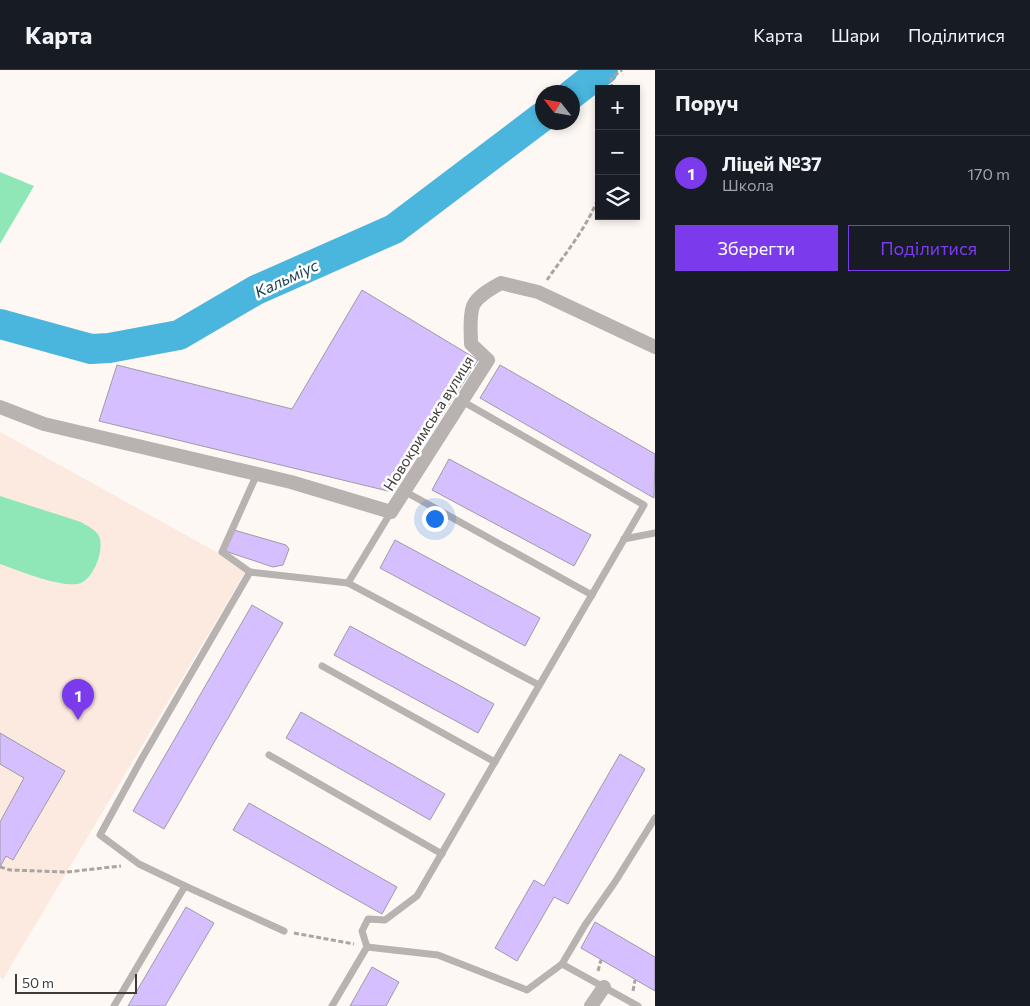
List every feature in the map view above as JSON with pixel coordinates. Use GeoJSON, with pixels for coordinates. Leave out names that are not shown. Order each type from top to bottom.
{"type":"FeatureCollection","features":[{"type":"Feature","properties":{"kind":"street","name":"Новокримська вулиця"},"geometry":{"type":"LineString","coordinates":[[0,407],[44,424],[292,482],[391,512],[488,360],[471,344],[473,305],[485,292],[501,283],[538,292],[655,347]]}},
{"type":"Feature","properties":{"kind":"street"},"geometry":{"type":"LineString","coordinates":[[591,1006],[604,986]]}},
{"type":"Feature","properties":{"kind":"lane"},"geometry":{"type":"LineString","coordinates":[[332,1006],[367,947],[362,931],[368,919],[385,920],[417,896],[644,505],[462,401]]}},
{"type":"Feature","properties":{"kind":"lane"},"geometry":{"type":"LineString","coordinates":[[257,474],[222,552],[250,572],[348,583],[540,685]]}},
{"type":"Feature","properties":{"kind":"lane"},"geometry":{"type":"LineString","coordinates":[[404,491],[592,595]]}},
{"type":"Feature","properties":{"kind":"lane"},"geometry":{"type":"LineString","coordinates":[[348,583],[391,512]]}},
{"type":"Feature","properties":{"kind":"lane"},"geometry":{"type":"LineString","coordinates":[[624,539],[655,533]]}},
{"type":"Feature","properties":{"kind":"lane"},"geometry":{"type":"LineString","coordinates":[[250,572],[141,760],[100,835],[139,864],[284,931]]}},
{"type":"Feature","properties":{"kind":"lane"},"geometry":{"type":"LineString","coordinates":[[322,666],[496,762]]}},
{"type":"Feature","properties":{"kind":"lane"},"geometry":{"type":"LineString","coordinates":[[269,755],[442,854]]}},
{"type":"Feature","properties":{"kind":"lane"},"geometry":{"type":"LineString","coordinates":[[367,947],[438,955],[527,990],[562,964],[585,925],[615,882],[655,818]]}},
{"type":"Feature","properties":{"kind":"lane"},"geometry":{"type":"LineString","coordinates":[[114,1006],[185,886]]}},
{"type":"Feature","properties":{"kind":"lane"},"geometry":{"type":"LineString","coordinates":[[562,964],[638,1006]]}},
{"type":"Feature","properties":{"kind":"path"},"geometry":{"type":"LineString","coordinates":[[612,85],[611,78],[622,70]]}},
{"type":"Feature","properties":{"kind":"path"},"geometry":{"type":"LineString","coordinates":[[538,292],[575,240],[595,206]]}},
{"type":"Feature","properties":{"kind":"path"},"geometry":{"type":"LineString","coordinates":[[0,867],[10,870],[67,872],[139,864]]}},
{"type":"Feature","properties":{"kind":"path"},"geometry":{"type":"LineString","coordinates":[[284,931],[367,947]]}},
{"type":"Feature","properties":{"kind":"shaded area"},"geometry":{"type":"Polygon","coordinates":[[[0,432],[247,569],[3,979],[0,977],[0,432]]]}},
{"type":"Feature","properties":{"kind":"green space"},"geometry":{"type":"Polygon","coordinates":[[[0,172],[34,186],[0,244],[0,172]]]}},
{"type":"Feature","properties":{"kind":"green space"},"geometry":{"type":"Polygon","coordinates":[[[0,496],[81,522],[95,531],[99,536],[100,542],[99,557],[88,577],[78,584],[60,583],[39,578],[0,564],[0,496]]]}},
{"type":"Feature","properties":{"kind":"building"},"geometry":{"type":"Polygon","coordinates":[[[362,290],[478,360],[392,492],[99,421],[117,365],[292,409],[362,290]]]}},
{"type":"Feature","properties":{"kind":"building"},"geometry":{"type":"Polygon","coordinates":[[[500,365],[655,454],[654,498],[480,398],[500,365]]]}},
{"type":"Feature","properties":{"kind":"building"},"geometry":{"type":"Polygon","coordinates":[[[449,459],[591,535],[574,566],[432,490],[449,459]]]}},
{"type":"Feature","properties":{"kind":"building"},"geometry":{"type":"Polygon","coordinates":[[[234,530],[286,545],[289,549],[283,565],[273,567],[225,551],[234,530]]]}},
{"type":"Feature","properties":{"kind":"building"},"geometry":{"type":"Polygon","coordinates":[[[395,540],[540,618],[525,646],[380,568],[395,540]]]}},
{"type":"Feature","properties":{"kind":"building"},"geometry":{"type":"Polygon","coordinates":[[[252,605],[283,623],[164,829],[133,811],[252,605]]]}},
{"type":"Feature","properties":{"kind":"building"},"geometry":{"type":"Polygon","coordinates":[[[350,626],[494,704],[478,733],[334,655],[350,626]]]}},
{"type":"Feature","properties":{"kind":"building"},"geometry":{"type":"Polygon","coordinates":[[[301,712],[445,794],[430,820],[286,738],[301,712]]]}},
{"type":"Feature","properties":{"kind":"building"},"geometry":{"type":"Polygon","coordinates":[[[0,733],[65,771],[13,860],[6,856],[0,867],[0,822],[24,778],[0,764],[0,733]]]}},
{"type":"Feature","properties":{"kind":"building"},"geometry":{"type":"Polygon","coordinates":[[[620,754],[645,769],[568,904],[554,897],[517,961],[495,948],[534,880],[544,886],[620,754]]]}},
{"type":"Feature","properties":{"kind":"building"},"geometry":{"type":"Polygon","coordinates":[[[249,803],[397,887],[382,914],[233,830],[249,803]]]}},
{"type":"Feature","properties":{"kind":"building"},"geometry":{"type":"Polygon","coordinates":[[[186,907],[214,923],[165,1006],[128,1006],[186,907]]]}},
{"type":"Feature","properties":{"kind":"building"},"geometry":{"type":"Polygon","coordinates":[[[595,922],[655,957],[655,991],[581,948],[595,922]]]}},
{"type":"Feature","properties":{"kind":"building"},"geometry":{"type":"Polygon","coordinates":[[[372,967],[399,982],[386,1006],[350,1006],[372,967]]]}},
{"type":"Feature","properties":{"kind":"waterway","name":"Кальміус"},"geometry":{"type":"LineString","coordinates":[[580,88],[603,70]]}},
{"type":"Feature","properties":{"kind":"waterway","name":"Кальміус"},"geometry":{"type":"LineString","coordinates":[[0,324],[91,349],[109,348],[179,335],[256,290],[394,229],[535,122]]}},
{"type":"Feature","properties":{"kind":"place","name":"Ліцей №37"},"geometry":{"type":"Point","coordinates":[78,720]}}]}
